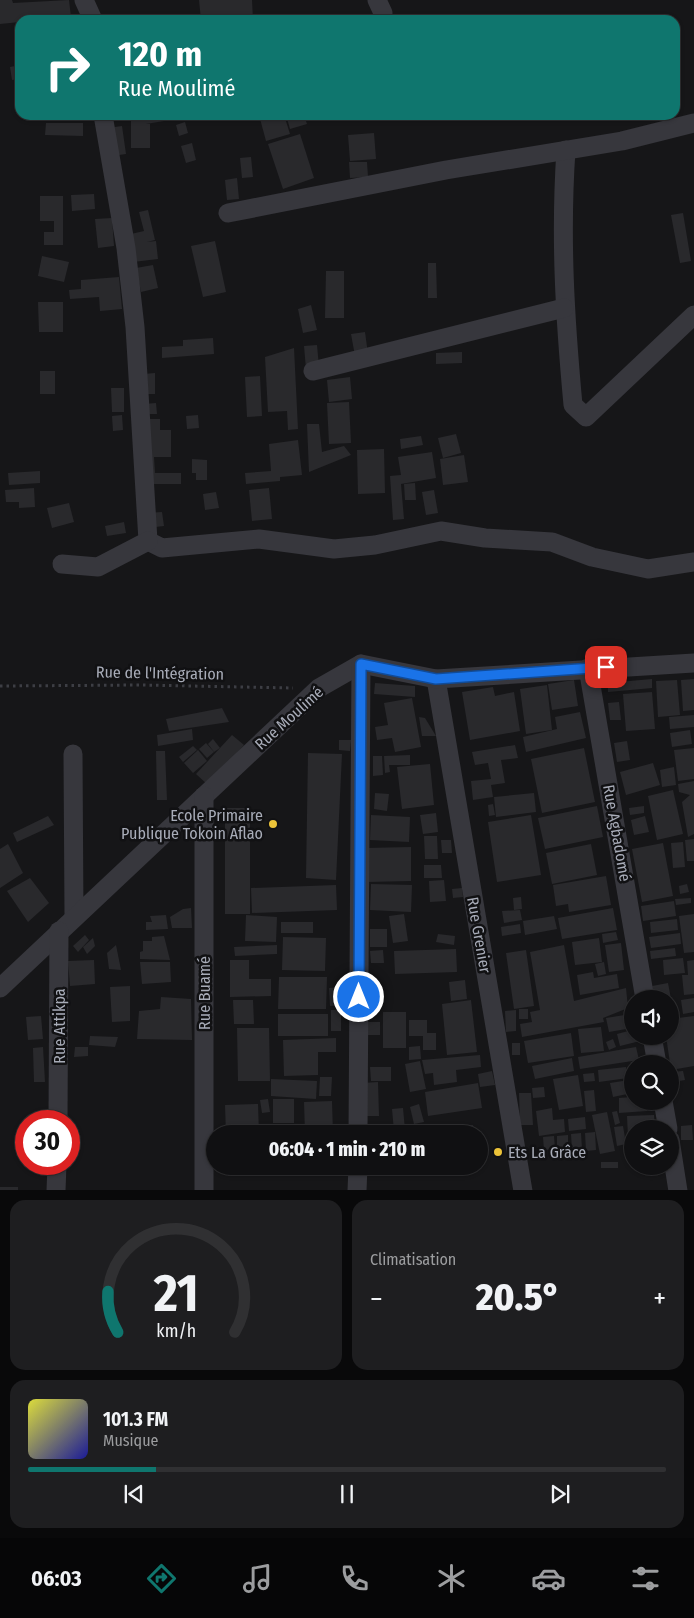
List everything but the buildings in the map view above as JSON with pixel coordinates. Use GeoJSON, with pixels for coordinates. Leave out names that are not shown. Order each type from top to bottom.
{"type":"FeatureCollection","features":[{"type":"Feature","properties":{"kind":"street"},"geometry":{"type":"LineString","coordinates":[[84,0],[91,15]]}},
{"type":"Feature","properties":{"kind":"street"},"geometry":{"type":"LineString","coordinates":[[104,120],[126,248],[135,327],[148,541]]}},
{"type":"Feature","properties":{"kind":"street"},"geometry":{"type":"LineString","coordinates":[[228,213],[394,180],[622,141],[694,123]]}},
{"type":"Feature","properties":{"kind":"street"},"geometry":{"type":"LineString","coordinates":[[566,150],[562,209],[564,308],[573,405],[586,417],[694,315]]}},
{"type":"Feature","properties":{"kind":"street"},"geometry":{"type":"LineString","coordinates":[[313,371],[564,308]]}},
{"type":"Feature","properties":{"kind":"street"},"geometry":{"type":"LineString","coordinates":[[148,541],[162,548],[259,539],[290,541],[334,548],[376,545],[441,531],[485,538],[552,542],[592,557],[648,569],[694,562]]}},
{"type":"Feature","properties":{"kind":"street"},"geometry":{"type":"LineString","coordinates":[[62,564],[98,567],[148,541]]}},
{"type":"Feature","properties":{"kind":"street"},"geometry":{"type":"LineString","coordinates":[[358,1125],[361,664],[436,679],[588,668],[694,663]]}},
{"type":"Feature","properties":{"kind":"street","name":"Rue Moulimé"},"geometry":{"type":"LineString","coordinates":[[3,980],[59,931],[319,688],[361,664]]}},
{"type":"Feature","properties":{"kind":"street","name":"Rue Agbadomé"},"geometry":{"type":"LineString","coordinates":[[588,668],[643,990]]}},
{"type":"Feature","properties":{"kind":"street","name":"Rue Grenier"},"geometry":{"type":"LineString","coordinates":[[436,679],[522,1190]]}},
{"type":"Feature","properties":{"kind":"street"},"geometry":{"type":"LineString","coordinates":[[73,754],[74,916]]}},
{"type":"Feature","properties":{"kind":"street","name":"Rue Buamé"},"geometry":{"type":"LineString","coordinates":[[204,796],[204,1190]]}},
{"type":"Feature","properties":{"kind":"street","name":"Rue Attikpa"},"geometry":{"type":"LineString","coordinates":[[58,1110],[59,931]]}},
{"type":"Feature","properties":{"kind":"street"},"geometry":{"type":"LineString","coordinates":[[56,1190],[57,1175]]}},
{"type":"Feature","properties":{"kind":"street"},"geometry":{"type":"LineString","coordinates":[[357,1190],[358,1175]]}},
{"type":"Feature","properties":{"kind":"street"},"geometry":{"type":"LineString","coordinates":[[676,1175],[678,1190]]}},
{"type":"Feature","properties":{"kind":"path","name":"Rue de l'Intégration"},"geometry":{"type":"LineString","coordinates":[[0,686],[140,685],[319,688]]}},
{"type":"Feature","properties":{"kind":"place","name":"Ecole Primaire Publique Tokoin Aflao"},"geometry":{"type":"Point","coordinates":[273,824]}},
{"type":"Feature","properties":{"kind":"place","name":"Ets La Grâce"},"geometry":{"type":"Point","coordinates":[498,1152]}},
{"type":"Feature","properties":{"kind":"route"},"geometry":{"type":"LineString","coordinates":[[359,997],[361,664],[436,679],[606,667]]}}]}
